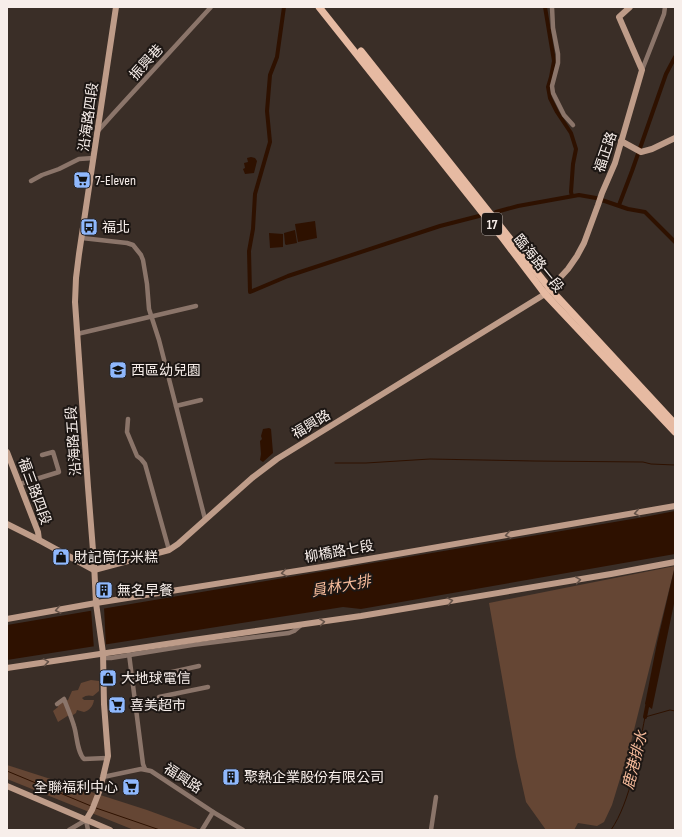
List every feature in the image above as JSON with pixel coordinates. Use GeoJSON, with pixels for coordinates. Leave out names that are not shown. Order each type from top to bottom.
{"type":"FeatureCollection","features":[{"type":"Feature","properties":{"kind":"main road","name":"臨海路一段"},"geometry":{"type":"LineString","coordinates":[[319,7],[501,236],[548,291],[675,432]]}},
{"type":"Feature","properties":{"kind":"main road","name":"臨海路一段"},"geometry":{"type":"LineString","coordinates":[[325,7],[548,291],[675,424]]}},
{"type":"Feature","properties":{"kind":"street","name":"沿海路四段"},"geometry":{"type":"LineString","coordinates":[[76,278],[116,7]]}},
{"type":"Feature","properties":{"kind":"street","name":"振興巷"},"geometry":{"type":"LineString","coordinates":[[97,132],[211,7]]}},
{"type":"Feature","properties":{"kind":"street"},"geometry":{"type":"LineString","coordinates":[[552,7],[553,28],[558,54],[558,63],[552,86],[553,93],[564,115],[573,125]]}},
{"type":"Feature","properties":{"kind":"street"},"geometry":{"type":"LineString","coordinates":[[630,7],[619,17],[642,70]]}},
{"type":"Feature","properties":{"kind":"street","name":"福正路"},"geometry":{"type":"LineString","coordinates":[[548,291],[568,269],[584,243],[615,163],[642,70],[666,7]]}},
{"type":"Feature","properties":{"kind":"street"},"geometry":{"type":"LineString","coordinates":[[622,141],[641,152],[652,149],[675,138]]}},
{"type":"Feature","properties":{"kind":"street"},"geometry":{"type":"LineString","coordinates":[[31,181],[65,165],[79,160],[94,158]]}},
{"type":"Feature","properties":{"kind":"street"},"geometry":{"type":"LineString","coordinates":[[82,238],[127,243],[133,245],[141,255],[144,263],[149,309],[159,340],[205,519]]}},
{"type":"Feature","properties":{"kind":"street","name":"沿海路五段"},"geometry":{"type":"LineString","coordinates":[[76,278],[75,302],[77,334],[94,570],[103,653]]}},
{"type":"Feature","properties":{"kind":"street","name":"福興路"},"geometry":{"type":"LineString","coordinates":[[94,570],[169,550],[178,544],[252,478],[277,459],[548,291]]}},
{"type":"Feature","properties":{"kind":"street"},"geometry":{"type":"LineString","coordinates":[[77,334],[196,306]]}},
{"type":"Feature","properties":{"kind":"street"},"geometry":{"type":"LineString","coordinates":[[176,406],[201,400]]}},
{"type":"Feature","properties":{"kind":"street"},"geometry":{"type":"LineString","coordinates":[[128,419],[127,432],[137,456],[145,464],[169,550]]}},
{"type":"Feature","properties":{"kind":"street","name":"福三路四段"},"geometry":{"type":"LineString","coordinates":[[7,452],[38,532],[39,540]]}},
{"type":"Feature","properties":{"kind":"street"},"geometry":{"type":"LineString","coordinates":[[20,484],[59,472],[53,452],[42,455]]}},
{"type":"Feature","properties":{"kind":"street","name":"柳橋路七段"},"geometry":{"type":"LineString","coordinates":[[7,619],[97,606],[675,506]]}},
{"type":"Feature","properties":{"kind":"street"},"geometry":{"type":"LineString","coordinates":[[7,524],[94,570]]}},
{"type":"Feature","properties":{"kind":"street"},"geometry":{"type":"LineString","coordinates":[[7,668],[361,616],[603,576],[675,562]]}},
{"type":"Feature","properties":{"kind":"street"},"geometry":{"type":"LineString","coordinates":[[103,653],[106,658],[111,658],[192,645],[289,633],[301,625]]}},
{"type":"Feature","properties":{"kind":"street"},"geometry":{"type":"LineString","coordinates":[[69,830],[86,820],[92,810],[97,799],[107,758],[103,653]]}},
{"type":"Feature","properties":{"kind":"street"},"geometry":{"type":"LineString","coordinates":[[129,654],[143,764],[145,769]]}},
{"type":"Feature","properties":{"kind":"street"},"geometry":{"type":"LineString","coordinates":[[163,674],[199,666]]}},
{"type":"Feature","properties":{"kind":"street"},"geometry":{"type":"LineString","coordinates":[[159,697],[208,686]]}},
{"type":"Feature","properties":{"kind":"street"},"geometry":{"type":"LineString","coordinates":[[57,704],[64,699],[74,725],[82,757],[84,759],[107,758]]}},
{"type":"Feature","properties":{"kind":"street","name":"福興路"},"geometry":{"type":"LineString","coordinates":[[103,777],[145,769],[244,830]]}},
{"type":"Feature","properties":{"kind":"street"},"geometry":{"type":"LineString","coordinates":[[7,786],[110,830]]}},
{"type":"Feature","properties":{"kind":"street"},"geometry":{"type":"LineString","coordinates":[[431,830],[436,797]]}},
{"type":"Feature","properties":{"kind":"street"},"geometry":{"type":"LineString","coordinates":[[202,830],[213,812]]}},
{"type":"Feature","properties":{"kind":"street"},"geometry":{"type":"LineString","coordinates":[[86,820],[88,830]]}},
{"type":"Feature","properties":{"kind":"shaded area"},"geometry":{"type":"Polygon","coordinates":[[[675,566],[630,746],[612,805],[604,822],[597,826],[578,823],[574,830],[546,830],[526,802],[516,757],[489,603],[675,566]]]}},
{"type":"Feature","properties":{"kind":"shaded area"},"geometry":{"type":"Polygon","coordinates":[[[91,680],[99,681],[99,691],[93,696],[85,696],[82,698],[84,700],[94,700],[91,708],[84,712],[77,710],[76,713],[70,717],[69,715],[58,722],[53,711],[58,707],[58,702],[68,700],[72,691],[78,690],[81,683],[91,680]]]}},
{"type":"Feature","properties":{"kind":"shaded area"},"geometry":{"type":"Polygon","coordinates":[[[7,765],[147,810],[199,830],[134,830],[7,779],[7,765]]]}},
{"type":"Feature","properties":{"kind":"water"},"geometry":{"type":"Polygon","coordinates":[[[247,158],[255,158],[257,161],[254,173],[245,174],[243,169],[245,168],[244,163],[248,162],[247,158]]]}},
{"type":"Feature","properties":{"kind":"water"},"geometry":{"type":"Polygon","coordinates":[[[315,221],[317,238],[298,242],[295,224],[315,221]]]}},
{"type":"Feature","properties":{"kind":"water"},"geometry":{"type":"Polygon","coordinates":[[[295,230],[297,243],[286,245],[284,233],[295,230]]]}},
{"type":"Feature","properties":{"kind":"water"},"geometry":{"type":"Polygon","coordinates":[[[269,233],[283,234],[283,247],[270,248],[269,233]]]}},
{"type":"Feature","properties":{"kind":"water"},"geometry":{"type":"Polygon","coordinates":[[[263,429],[271,429],[273,453],[263,462],[260,460],[260,441],[262,439],[261,436],[263,429]]]}},
{"type":"Feature","properties":{"kind":"water","name":"員林大排"},"geometry":{"type":"Polygon","coordinates":[[[675,511],[675,554],[361,609],[343,607],[7,660],[7,625],[675,511]]]}},
{"type":"Feature","properties":{"kind":"water"},"geometry":{"type":"Polygon","coordinates":[[[674,570],[675,599],[652,709],[645,704],[674,570]]]}},
{"type":"Feature","properties":{"kind":"pier"},"geometry":{"type":"Polygon","coordinates":[[[104,607],[106,647],[94,649],[91,609],[104,607]]]}},
{"type":"Feature","properties":{"kind":"waterway"},"geometry":{"type":"LineString","coordinates":[[284,7],[277,57],[270,75],[267,111],[270,142],[255,194],[253,229],[249,251],[250,292],[288,276],[440,226],[479,216]]}},
{"type":"Feature","properties":{"kind":"waterway"},"geometry":{"type":"LineString","coordinates":[[545,7],[554,61],[548,87],[550,98],[557,112],[571,133],[576,149],[573,164],[572,196]]}},
{"type":"Feature","properties":{"kind":"waterway"},"geometry":{"type":"LineString","coordinates":[[619,205],[666,74],[675,57]]}},
{"type":"Feature","properties":{"kind":"waterway"},"geometry":{"type":"LineString","coordinates":[[496,212],[518,206],[579,195],[596,198],[628,209],[645,212],[675,242]]}},
{"type":"Feature","properties":{"kind":"waterway"},"geometry":{"type":"LineString","coordinates":[[335,463],[366,463],[430,459],[643,462],[651,464],[675,465]]}},
{"type":"Feature","properties":{"kind":"waterway"},"geometry":{"type":"LineString","coordinates":[[645,717],[648,702]]}},
{"type":"Feature","properties":{"kind":"waterway","name":"鹿港排水"},"geometry":{"type":"LineString","coordinates":[[611,830],[618,818],[629,791],[645,717],[670,710],[675,711]]}},
{"type":"Feature","properties":{"kind":"waterway","name":"鹿港排水"},"geometry":{"type":"LineString","coordinates":[[7,771],[91,806]]}},
{"type":"Feature","properties":{"kind":"waterway","name":"鹿港排水"},"geometry":{"type":"LineString","coordinates":[[96,808],[160,830]]}},
{"type":"Feature","properties":{"kind":"place","name":"7-Eleven"},"geometry":{"type":"Point","coordinates":[82,180]}},
{"type":"Feature","properties":{"kind":"place","name":"福北"},"geometry":{"type":"Point","coordinates":[89,227]}},
{"type":"Feature","properties":{"kind":"place","name":"西區幼兒園"},"geometry":{"type":"Point","coordinates":[118,370]}},
{"type":"Feature","properties":{"kind":"place","name":"財記筒仔米糕"},"geometry":{"type":"Point","coordinates":[61,557]}},
{"type":"Feature","properties":{"kind":"place","name":"無名早餐"},"geometry":{"type":"Point","coordinates":[104,590]}},
{"type":"Feature","properties":{"kind":"place","name":"大地球電信"},"geometry":{"type":"Point","coordinates":[108,678]}},
{"type":"Feature","properties":{"kind":"place","name":"喜美超市"},"geometry":{"type":"Point","coordinates":[117,705]}},
{"type":"Feature","properties":{"kind":"place","name":"聚熱企業股份有限公司"},"geometry":{"type":"Point","coordinates":[231,777]}},
{"type":"Feature","properties":{"kind":"place","name":"全聯福利中心"},"geometry":{"type":"Point","coordinates":[131,787]}}]}
